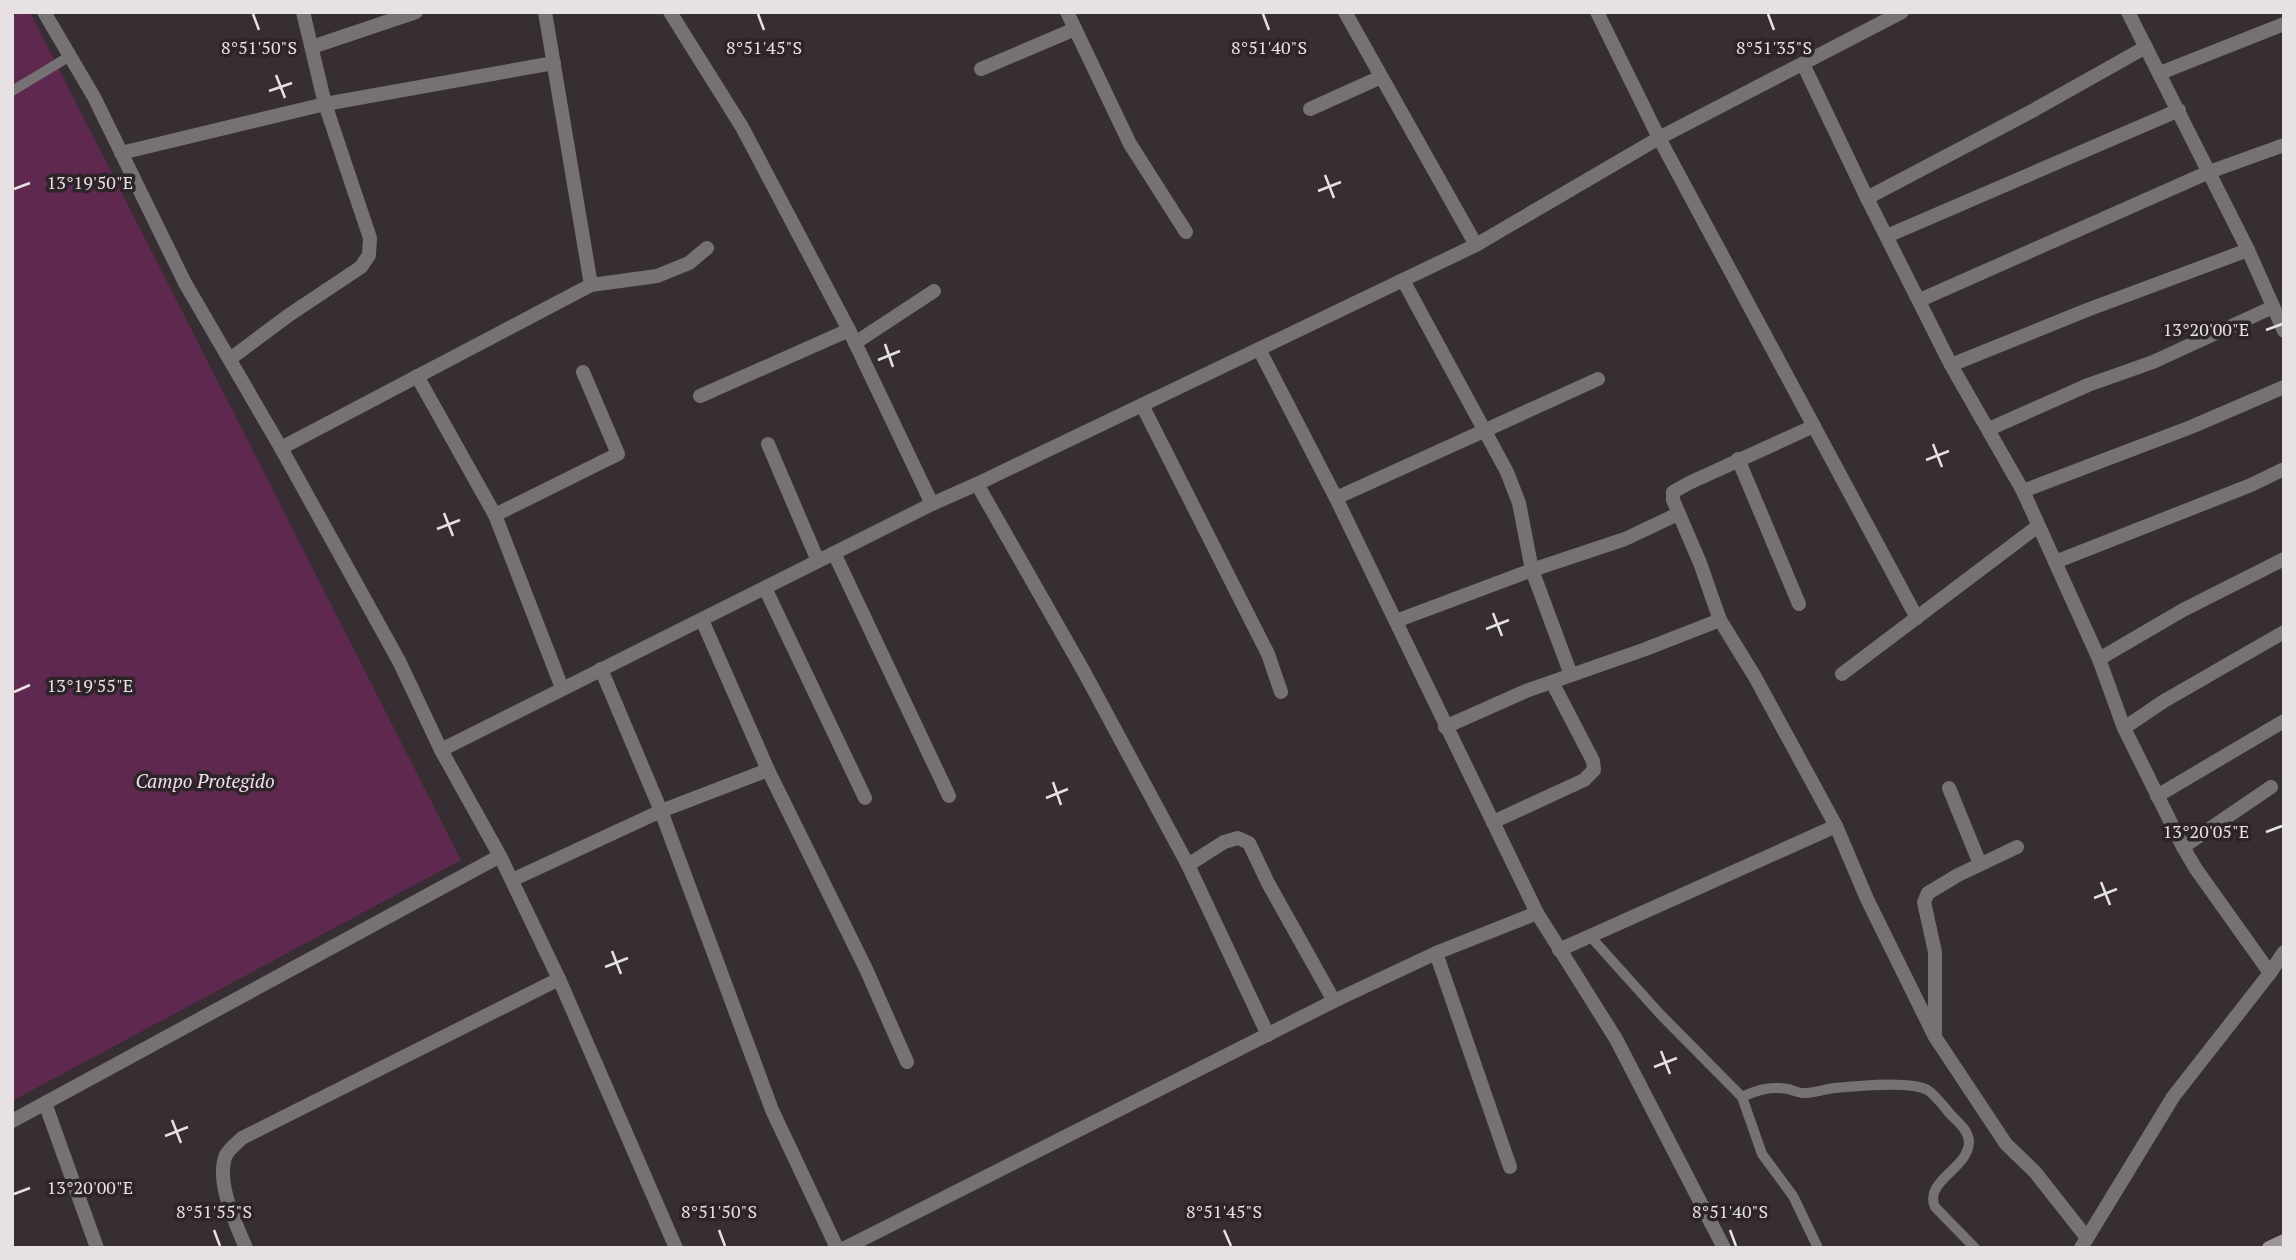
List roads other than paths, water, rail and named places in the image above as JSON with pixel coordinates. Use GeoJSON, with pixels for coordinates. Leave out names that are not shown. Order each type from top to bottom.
{"type":"FeatureCollection","features":[{"type":"Feature","properties":{"kind":"street"},"geometry":{"type":"LineString","coordinates":[[44,12],[121,153],[185,283],[281,448],[399,661],[441,750],[500,856],[559,979],[676,1248]]}},
{"type":"Feature","properties":{"kind":"street"},"geometry":{"type":"LineString","coordinates":[[230,359],[361,267],[369,255],[370,238],[325,104],[303,12]]}},
{"type":"Feature","properties":{"kind":"street"},"geometry":{"type":"LineString","coordinates":[[312,47],[416,12]]}},
{"type":"Feature","properties":{"kind":"street"},"geometry":{"type":"LineString","coordinates":[[545,12],[592,285]]}},
{"type":"Feature","properties":{"kind":"street"},"geometry":{"type":"LineString","coordinates":[[670,12],[742,128],[852,336],[932,504]]}},
{"type":"Feature","properties":{"kind":"street"},"geometry":{"type":"LineString","coordinates":[[1067,12],[1130,144],[1185,232]]}},
{"type":"Feature","properties":{"kind":"street"},"geometry":{"type":"LineString","coordinates":[[1345,12],[1476,245]]}},
{"type":"Feature","properties":{"kind":"street"},"geometry":{"type":"LineString","coordinates":[[1597,12],[1659,138],[1917,618]]}},
{"type":"Feature","properties":{"kind":"street"},"geometry":{"type":"LineString","coordinates":[[441,750],[932,504],[1476,245],[1659,138],[1902,12]]}},
{"type":"Feature","properties":{"kind":"street"},"geometry":{"type":"LineString","coordinates":[[2128,12],[2248,250],[2284,331]]}},
{"type":"Feature","properties":{"kind":"street"},"geometry":{"type":"LineString","coordinates":[[2160,73],[2284,24]]}},
{"type":"Feature","properties":{"kind":"street"},"geometry":{"type":"LineString","coordinates":[[981,69],[1075,29]]}},
{"type":"Feature","properties":{"kind":"street"},"geometry":{"type":"LineString","coordinates":[[1867,198],[2146,47]]}},
{"type":"Feature","properties":{"kind":"street"},"geometry":{"type":"LineString","coordinates":[[121,153],[325,104],[554,63]]}},
{"type":"Feature","properties":{"kind":"street"},"geometry":{"type":"LineString","coordinates":[[1804,64],[1867,198],[1951,365],[2023,491],[2099,659],[2124,728],[2183,847],[2270,973]]}},
{"type":"Feature","properties":{"kind":"street"},"geometry":{"type":"LineString","coordinates":[[1310,109],[1381,77]]}},
{"type":"Feature","properties":{"kind":"street"},"geometry":{"type":"LineString","coordinates":[[1887,236],[2179,110]]}},
{"type":"Feature","properties":{"kind":"street"},"geometry":{"type":"LineString","coordinates":[[1920,300],[2209,172],[2284,145]]}},
{"type":"Feature","properties":{"kind":"street"},"geometry":{"type":"LineString","coordinates":[[281,448],[592,285],[657,276],[690,262],[707,247]]}},
{"type":"Feature","properties":{"kind":"street"},"geometry":{"type":"LineString","coordinates":[[1951,365],[2087,310],[2248,250]]}},
{"type":"Feature","properties":{"kind":"street"},"geometry":{"type":"LineString","coordinates":[[1403,280],[1507,472],[1518,503],[1532,570],[1571,675]]}},
{"type":"Feature","properties":{"kind":"street"},"geometry":{"type":"LineString","coordinates":[[700,396],[852,336],[934,291]]}},
{"type":"Feature","properties":{"kind":"street"},"geometry":{"type":"LineString","coordinates":[[1989,429],[2088,385],[2153,362],[2273,307]]}},
{"type":"Feature","properties":{"kind":"street"},"geometry":{"type":"LineString","coordinates":[[1259,349],[1336,498],[1537,913],[1616,1039],[1724,1248]]}},
{"type":"Feature","properties":{"kind":"street"},"geometry":{"type":"LineString","coordinates":[[495,515],[618,454],[583,372]]}},
{"type":"Feature","properties":{"kind":"street"},"geometry":{"type":"LineString","coordinates":[[416,376],[495,515],[562,688]]}},
{"type":"Feature","properties":{"kind":"street"},"geometry":{"type":"LineString","coordinates":[[1336,498],[1598,379]]}},
{"type":"Feature","properties":{"kind":"street"},"geometry":{"type":"LineString","coordinates":[[2023,491],[2284,387]]}},
{"type":"Feature","properties":{"kind":"street"},"geometry":{"type":"LineString","coordinates":[[1142,405],[1268,654],[1281,692]]}},
{"type":"Feature","properties":{"kind":"street"},"geometry":{"type":"LineString","coordinates":[[1814,426],[1738,459],[1673,492],[1678,514],[1700,562],[1720,620],[1755,677],[1836,826],[1867,899],[1935,1037],[2007,1144],[2035,1172],[2084,1243],[2173,1097],[2284,952]]}},
{"type":"Feature","properties":{"kind":"street"},"geometry":{"type":"LineString","coordinates":[[768,444],[818,561]]}},
{"type":"Feature","properties":{"kind":"street"},"geometry":{"type":"LineString","coordinates":[[1738,459],[1799,604]]}},
{"type":"Feature","properties":{"kind":"street"},"geometry":{"type":"LineString","coordinates":[[2055,562],[2251,485],[2284,469]]}},
{"type":"Feature","properties":{"kind":"street"},"geometry":{"type":"LineString","coordinates":[[977,484],[1083,670],[1188,865],[1268,1035]]}},
{"type":"Feature","properties":{"kind":"street"},"geometry":{"type":"LineString","coordinates":[[1396,621],[1532,570],[1625,539],[1678,514]]}},
{"type":"Feature","properties":{"kind":"street"},"geometry":{"type":"LineString","coordinates":[[1842,674],[2038,526]]}},
{"type":"Feature","properties":{"kind":"street"},"geometry":{"type":"LineString","coordinates":[[834,553],[949,796]]}},
{"type":"Feature","properties":{"kind":"street"},"geometry":{"type":"LineString","coordinates":[[2099,659],[2183,611],[2284,559]]}},
{"type":"Feature","properties":{"kind":"street"},"geometry":{"type":"LineString","coordinates":[[765,588],[865,799]]}},
{"type":"Feature","properties":{"kind":"street"},"geometry":{"type":"LineString","coordinates":[[702,620],[768,770],[866,969],[907,1062]]}},
{"type":"Feature","properties":{"kind":"street"},"geometry":{"type":"LineString","coordinates":[[1445,727],[1526,691],[1720,620]]}},
{"type":"Feature","properties":{"kind":"street"},"geometry":{"type":"LineString","coordinates":[[2124,728],[2164,701],[2284,632]]}},
{"type":"Feature","properties":{"kind":"street"},"geometry":{"type":"LineString","coordinates":[[601,669],[661,811],[772,1110],[837,1248]]}},
{"type":"Feature","properties":{"kind":"street"},"geometry":{"type":"LineString","coordinates":[[1493,822],[1584,780],[1594,770],[1593,761],[1552,682]]}},
{"type":"Feature","properties":{"kind":"street"},"geometry":{"type":"LineString","coordinates":[[2157,796],[2284,721]]}},
{"type":"Feature","properties":{"kind":"street"},"geometry":{"type":"LineString","coordinates":[[512,880],[661,811],[768,770]]}},
{"type":"Feature","properties":{"kind":"street"},"geometry":{"type":"LineString","coordinates":[[2183,847],[2271,787]]}},
{"type":"Feature","properties":{"kind":"street"},"geometry":{"type":"LineString","coordinates":[[1949,788],[1980,864]]}},
{"type":"Feature","properties":{"kind":"street"},"geometry":{"type":"LineString","coordinates":[[1559,950],[1836,826]]}},
{"type":"Feature","properties":{"kind":"street"},"geometry":{"type":"LineString","coordinates":[[1188,865],[1224,842],[1238,838],[1249,844],[1334,1001]]}},
{"type":"Feature","properties":{"kind":"street"},"geometry":{"type":"LineString","coordinates":[[1935,1037],[1934,952],[1924,902],[1928,893],[2017,847]]}},
{"type":"Feature","properties":{"kind":"street"},"geometry":{"type":"LineString","coordinates":[[12,1121],[500,856]]}},
{"type":"Feature","properties":{"kind":"street"},"geometry":{"type":"LineString","coordinates":[[845,1248],[1334,1001],[1436,953],[1537,913]]}},
{"type":"Feature","properties":{"kind":"street"},"geometry":{"type":"LineString","coordinates":[[1436,953],[1510,1167]]}},
{"type":"Feature","properties":{"kind":"street"},"geometry":{"type":"LineString","coordinates":[[246,1248],[229,1206],[224,1176],[226,1154],[242,1138],[559,979]]}},
{"type":"Feature","properties":{"kind":"street"},"geometry":{"type":"LineString","coordinates":[[45,1103],[97,1248]]}},
{"type":"Feature","properties":{"kind":"street"},"geometry":{"type":"LineString","coordinates":[[2269,1248],[2284,1241]]}},
{"type":"Feature","properties":{"kind":"lane"},"geometry":{"type":"LineString","coordinates":[[12,90],[70,56]]}},
{"type":"Feature","properties":{"kind":"lane"},"geometry":{"type":"LineString","coordinates":[[1590,936],[1660,1014],[1742,1097],[1762,1154],[1793,1196],[1818,1248]]}},
{"type":"Feature","properties":{"kind":"lane"},"geometry":{"type":"LineString","coordinates":[[1742,1097],[1763,1088],[1786,1088],[1803,1093],[1892,1084],[1916,1085],[1929,1091],[1965,1130],[1969,1140],[1967,1150],[1956,1167],[1932,1192],[1931,1199],[1935,1207],[1975,1248]]}},
{"type":"Feature","properties":{"kind":"park label","name":"Campo Protegido"},"geometry":{"type":"Point","coordinates":[205,780]}}]}
